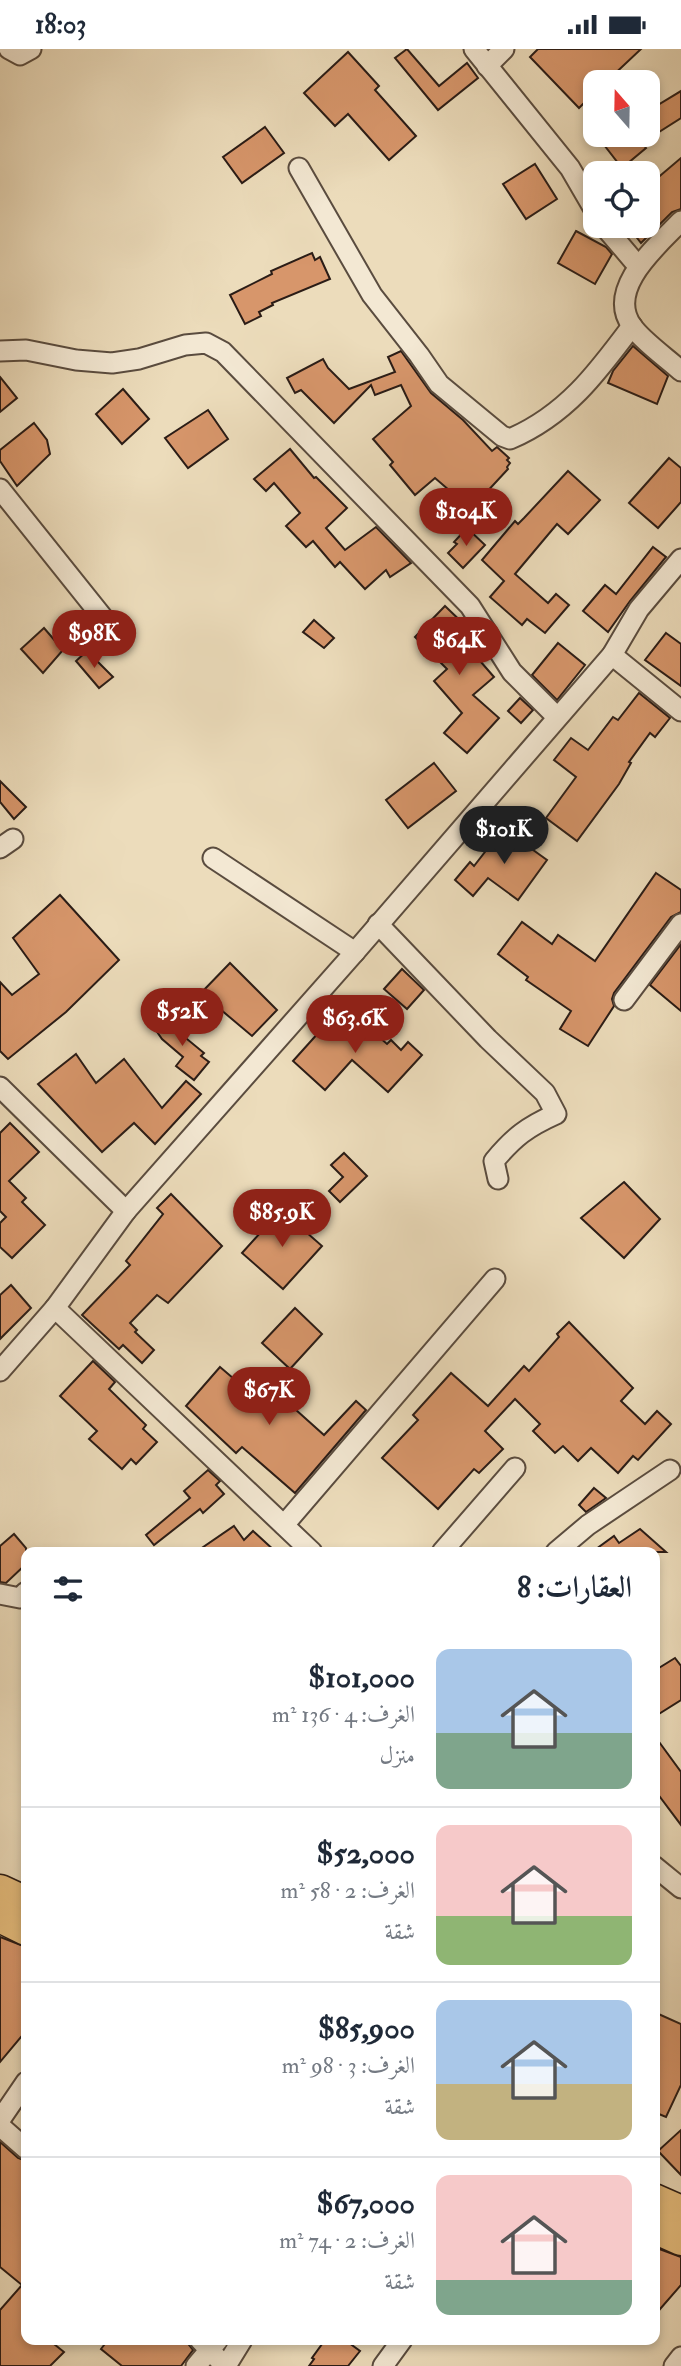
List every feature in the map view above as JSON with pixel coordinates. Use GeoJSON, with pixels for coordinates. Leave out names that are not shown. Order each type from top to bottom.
{"type":"FeatureCollection","features":[{"type":"Feature","properties":{"kind":"main road"},"geometry":{"type":"LineString","coordinates":[[0,1891],[21,1901]]}},
{"type":"Feature","properties":{"kind":"main road"},"geometry":{"type":"LineString","coordinates":[[0,1916],[21,1926]]}},
{"type":"Feature","properties":{"kind":"main road"},"geometry":{"type":"LineString","coordinates":[[660,2203],[681,2213]]}},
{"type":"Feature","properties":{"kind":"main road"},"geometry":{"type":"LineString","coordinates":[[660,2230],[681,2239]]}},
{"type":"Feature","properties":{"kind":"street"},"geometry":{"type":"LineString","coordinates":[[9,49],[20,55],[31,49]]}},
{"type":"Feature","properties":{"kind":"street"},"geometry":{"type":"LineString","coordinates":[[474,49],[570,168],[583,190]]}},
{"type":"Feature","properties":{"kind":"street"},"geometry":{"type":"LineString","coordinates":[[487,66],[504,49]]}},
{"type":"Feature","properties":{"kind":"street"},"geometry":{"type":"LineString","coordinates":[[299,168],[372,295],[439,384],[502,436],[510,439],[524,433],[591,381],[632,326]]}},
{"type":"Feature","properties":{"kind":"street"},"geometry":{"type":"LineString","coordinates":[[681,221],[638,266],[628,284],[625,305],[632,326],[681,371]]}},
{"type":"Feature","properties":{"kind":"street"},"geometry":{"type":"LineString","coordinates":[[614,238],[638,266]]}},
{"type":"Feature","properties":{"kind":"street"},"geometry":{"type":"LineString","coordinates":[[0,351],[26,350],[76,361],[111,363],[139,359],[185,345],[206,343],[223,352],[470,606],[512,672],[556,717]]}},
{"type":"Feature","properties":{"kind":"street"},"geometry":{"type":"LineString","coordinates":[[0,489],[108,624]]}},
{"type":"Feature","properties":{"kind":"street"},"geometry":{"type":"LineString","coordinates":[[0,1371],[55,1308],[126,1211],[612,655],[639,609],[681,559]]}},
{"type":"Feature","properties":{"kind":"street"},"geometry":{"type":"LineString","coordinates":[[612,655],[681,711]]}},
{"type":"Feature","properties":{"kind":"street"},"geometry":{"type":"LineString","coordinates":[[213,858],[355,952]]}},
{"type":"Feature","properties":{"kind":"street"},"geometry":{"type":"LineString","coordinates":[[378,924],[488,1039],[545,1093],[556,1114],[531,1125],[514,1138],[494,1161],[498,1179]]}},
{"type":"Feature","properties":{"kind":"street"},"geometry":{"type":"LineString","coordinates":[[624,1000],[681,924]]}},
{"type":"Feature","properties":{"kind":"street"},"geometry":{"type":"LineString","coordinates":[[0,1087],[126,1211]]}},
{"type":"Feature","properties":{"kind":"street"},"geometry":{"type":"LineString","coordinates":[[284,1525],[495,1279]]}},
{"type":"Feature","properties":{"kind":"street"},"geometry":{"type":"LineString","coordinates":[[55,1308],[307,1547]]}},
{"type":"Feature","properties":{"kind":"street"},"geometry":{"type":"LineString","coordinates":[[446,1547],[515,1468]]}},
{"type":"Feature","properties":{"kind":"street"},"geometry":{"type":"LineString","coordinates":[[562,1547],[588,1525],[670,1470]]}},
{"type":"Feature","properties":{"kind":"street"},"geometry":{"type":"LineString","coordinates":[[0,1594],[21,1597]]}},
{"type":"Feature","properties":{"kind":"street"},"geometry":{"type":"LineString","coordinates":[[660,1871],[681,1888]]}},
{"type":"Feature","properties":{"kind":"street"},"geometry":{"type":"LineString","coordinates":[[0,2120],[21,2090]]}},
{"type":"Feature","properties":{"kind":"street"},"geometry":{"type":"LineString","coordinates":[[0,2126],[21,2144]]}},
{"type":"Feature","properties":{"kind":"street"},"geometry":{"type":"LineString","coordinates":[[206,2349],[226,2366],[239,2345]]}},
{"type":"Feature","properties":{"kind":"street"},"geometry":{"type":"LineString","coordinates":[[383,2366],[398,2345]]}},
{"type":"Feature","properties":{"kind":"street"},"geometry":{"type":"LineString","coordinates":[[674,2366],[681,2357]]}},
{"type":"Feature","properties":{"kind":"building"},"geometry":{"type":"Polygon","coordinates":[[[407,49],[439,86],[467,63],[478,78],[438,110],[395,58],[407,49]]]}},
{"type":"Feature","properties":{"kind":"building"},"geometry":{"type":"Polygon","coordinates":[[[538,49],[641,49],[619,70],[583,70],[583,104],[579,108],[530,57],[538,49]]]}},
{"type":"Feature","properties":{"kind":"building"},"geometry":{"type":"Polygon","coordinates":[[[348,52],[379,86],[375,90],[416,136],[389,160],[348,114],[335,126],[304,93],[348,52]]]}},
{"type":"Feature","properties":{"kind":"building"},"geometry":{"type":"Polygon","coordinates":[[[681,91],[681,118],[660,131],[660,104],[681,91]]]}},
{"type":"Feature","properties":{"kind":"building"},"geometry":{"type":"Polygon","coordinates":[[[265,127],[284,153],[242,183],[223,157],[265,127]]]}},
{"type":"Feature","properties":{"kind":"building"},"geometry":{"type":"Polygon","coordinates":[[[606,147],[646,148],[630,161],[617,161],[606,147]]]}},
{"type":"Feature","properties":{"kind":"building"},"geometry":{"type":"Polygon","coordinates":[[[681,158],[681,209],[672,212],[660,224],[660,176],[681,158]]]}},
{"type":"Feature","properties":{"kind":"building"},"geometry":{"type":"Polygon","coordinates":[[[535,164],[557,199],[526,219],[503,184],[535,164]]]}},
{"type":"Feature","properties":{"kind":"building"},"geometry":{"type":"Polygon","coordinates":[[[576,231],[583,235],[583,238],[589,238],[606,247],[612,254],[595,284],[558,263],[576,231]]]}},
{"type":"Feature","properties":{"kind":"building"},"geometry":{"type":"Polygon","coordinates":[[[312,253],[315,260],[320,257],[330,279],[272,303],[273,305],[259,312],[261,316],[245,324],[230,295],[272,274],[271,271],[312,253]]]}},
{"type":"Feature","properties":{"kind":"building"},"geometry":{"type":"Polygon","coordinates":[[[633,346],[668,376],[657,404],[608,383],[613,371],[633,346]]]}},
{"type":"Feature","properties":{"kind":"building"},"geometry":{"type":"Polygon","coordinates":[[[401,351],[431,393],[463,420],[492,451],[497,447],[509,458],[508,469],[471,509],[435,478],[415,495],[390,465],[393,462],[373,439],[411,406],[401,385],[375,395],[371,385],[334,423],[301,390],[295,393],[287,378],[323,359],[328,368],[349,389],[395,372],[388,357],[401,351]]]}},
{"type":"Feature","properties":{"kind":"building"},"geometry":{"type":"Polygon","coordinates":[[[0,377],[17,398],[0,412],[0,377]]]}},
{"type":"Feature","properties":{"kind":"building"},"geometry":{"type":"Polygon","coordinates":[[[123,389],[149,419],[122,444],[96,414],[123,389]]]}},
{"type":"Feature","properties":{"kind":"building"},"geometry":{"type":"Polygon","coordinates":[[[208,410],[228,439],[188,468],[165,438],[208,410]]]}},
{"type":"Feature","properties":{"kind":"building"},"geometry":{"type":"Polygon","coordinates":[[[34,423],[47,440],[50,454],[17,486],[0,461],[0,450],[34,423]]]}},
{"type":"Feature","properties":{"kind":"building"},"geometry":{"type":"Polygon","coordinates":[[[290,449],[314,478],[347,508],[326,528],[345,550],[376,527],[411,563],[390,577],[386,570],[365,589],[340,562],[335,567],[313,541],[306,547],[286,526],[300,513],[274,483],[266,491],[254,479],[290,449]]]}},
{"type":"Feature","properties":{"kind":"building"},"geometry":{"type":"Polygon","coordinates":[[[669,458],[681,468],[681,502],[658,528],[629,503],[669,458]]]}},
{"type":"Feature","properties":{"kind":"building"},"geometry":{"type":"Polygon","coordinates":[[[568,471],[600,500],[568,534],[557,524],[515,574],[548,603],[556,594],[569,605],[545,633],[527,619],[522,625],[490,597],[504,581],[482,560],[515,521],[518,524],[568,471]]]}},
{"type":"Feature","properties":{"kind":"building"},"geometry":{"type":"Polygon","coordinates":[[[467,528],[485,545],[463,568],[448,553],[467,528]]]}},
{"type":"Feature","properties":{"kind":"building"},"geometry":{"type":"Polygon","coordinates":[[[653,547],[666,557],[608,632],[583,611],[605,585],[616,594],[653,547]]]}},
{"type":"Feature","properties":{"kind":"building"},"geometry":{"type":"Polygon","coordinates":[[[445,606],[472,632],[475,637],[467,646],[494,677],[473,695],[499,718],[467,753],[444,733],[462,713],[434,681],[447,669],[415,637],[445,606]]]}},
{"type":"Feature","properties":{"kind":"building"},"geometry":{"type":"Polygon","coordinates":[[[314,620],[334,638],[324,648],[303,632],[314,620]]]}},
{"type":"Feature","properties":{"kind":"building"},"geometry":{"type":"Polygon","coordinates":[[[44,628],[63,650],[43,673],[21,649],[44,628]]]}},
{"type":"Feature","properties":{"kind":"building"},"geometry":{"type":"Polygon","coordinates":[[[666,633],[681,644],[681,686],[645,660],[666,633]]]}},
{"type":"Feature","properties":{"kind":"building"},"geometry":{"type":"Polygon","coordinates":[[[558,643],[585,665],[557,700],[532,675],[558,643]]]}},
{"type":"Feature","properties":{"kind":"building"},"geometry":{"type":"Polygon","coordinates":[[[87,651],[113,677],[99,688],[76,661],[87,651]]]}},
{"type":"Feature","properties":{"kind":"building"},"geometry":{"type":"Polygon","coordinates":[[[639,693],[670,718],[655,737],[650,733],[629,762],[631,763],[619,784],[577,841],[546,818],[576,777],[554,760],[571,738],[588,750],[613,717],[618,720],[639,693]]]}},
{"type":"Feature","properties":{"kind":"building"},"geometry":{"type":"Polygon","coordinates":[[[520,698],[533,710],[521,723],[508,711],[520,698]]]}},
{"type":"Feature","properties":{"kind":"building"},"geometry":{"type":"Polygon","coordinates":[[[434,763],[456,791],[408,828],[386,800],[434,763]]]}},
{"type":"Feature","properties":{"kind":"building"},"geometry":{"type":"Polygon","coordinates":[[[0,781],[26,807],[14,819],[0,802],[0,781]]]}},
{"type":"Feature","properties":{"kind":"building"},"geometry":{"type":"Polygon","coordinates":[[[506,825],[524,839],[522,842],[547,860],[518,900],[488,878],[473,896],[455,880],[470,862],[474,866],[506,825]]]}},
{"type":"Feature","properties":{"kind":"building"},"geometry":{"type":"Polygon","coordinates":[[[656,873],[681,890],[681,912],[671,917],[614,993],[614,1006],[588,1046],[560,1029],[571,1011],[526,980],[528,977],[498,954],[522,922],[552,944],[558,935],[595,961],[656,873]]]}},
{"type":"Feature","properties":{"kind":"building"},"geometry":{"type":"Polygon","coordinates":[[[60,895],[119,960],[66,1012],[8,1059],[0,1051],[0,982],[12,995],[39,974],[13,938],[60,895]]]}},
{"type":"Feature","properties":{"kind":"building"},"geometry":{"type":"Polygon","coordinates":[[[681,944],[681,1011],[650,985],[681,944]]]}},
{"type":"Feature","properties":{"kind":"building"},"geometry":{"type":"Polygon","coordinates":[[[230,963],[277,1010],[252,1036],[201,993],[230,963]]]}},
{"type":"Feature","properties":{"kind":"building"},"geometry":{"type":"Polygon","coordinates":[[[402,969],[424,990],[407,1009],[384,989],[402,969]]]}},
{"type":"Feature","properties":{"kind":"building"},"geometry":{"type":"Polygon","coordinates":[[[169,1013],[176,1030],[204,1053],[201,1056],[209,1062],[194,1080],[176,1066],[183,1057],[162,1039],[153,1026],[169,1013]]]}},
{"type":"Feature","properties":{"kind":"building"},"geometry":{"type":"Polygon","coordinates":[[[355,1016],[387,1044],[391,1040],[401,1050],[408,1042],[422,1055],[388,1092],[352,1060],[325,1090],[293,1061],[329,1021],[340,1031],[355,1016]]]}},
{"type":"Feature","properties":{"kind":"building"},"geometry":{"type":"Polygon","coordinates":[[[76,1054],[96,1083],[124,1059],[162,1108],[186,1081],[201,1094],[155,1144],[134,1123],[102,1152],[38,1084],[76,1054]]]}},
{"type":"Feature","properties":{"kind":"building"},"geometry":{"type":"Polygon","coordinates":[[[10,1123],[39,1152],[9,1181],[26,1198],[22,1202],[45,1225],[12,1258],[0,1247],[0,1223],[6,1217],[0,1211],[0,1133],[10,1123]]]}},
{"type":"Feature","properties":{"kind":"building"},"geometry":{"type":"Polygon","coordinates":[[[344,1153],[367,1176],[340,1202],[329,1191],[343,1177],[331,1165],[344,1153]]]}},
{"type":"Feature","properties":{"kind":"building"},"geometry":{"type":"Polygon","coordinates":[[[624,1182],[660,1219],[624,1258],[581,1218],[624,1182]]]}},
{"type":"Feature","properties":{"kind":"building"},"geometry":{"type":"Polygon","coordinates":[[[171,1194],[222,1246],[168,1303],[157,1295],[130,1323],[137,1330],[135,1332],[154,1350],[142,1363],[123,1345],[119,1349],[82,1315],[130,1265],[126,1261],[163,1214],[157,1208],[171,1194]]]}},
{"type":"Feature","properties":{"kind":"building"},"geometry":{"type":"Polygon","coordinates":[[[281,1210],[322,1246],[283,1289],[242,1253],[281,1210]]]}},
{"type":"Feature","properties":{"kind":"building"},"geometry":{"type":"Polygon","coordinates":[[[11,1285],[31,1308],[0,1339],[0,1295],[11,1285]]]}},
{"type":"Feature","properties":{"kind":"building"},"geometry":{"type":"Polygon","coordinates":[[[295,1308],[322,1334],[290,1369],[262,1343],[295,1308]]]}},
{"type":"Feature","properties":{"kind":"building"},"geometry":{"type":"Polygon","coordinates":[[[569,1322],[633,1388],[621,1401],[645,1424],[657,1411],[671,1424],[638,1460],[633,1456],[618,1473],[591,1448],[578,1461],[563,1446],[555,1453],[533,1431],[540,1424],[515,1399],[485,1431],[503,1449],[479,1473],[474,1469],[438,1509],[382,1458],[418,1420],[413,1415],[451,1373],[488,1406],[524,1366],[529,1371],[569,1322]]]}},
{"type":"Feature","properties":{"kind":"building"},"geometry":{"type":"Polygon","coordinates":[[[93,1361],[115,1382],[109,1389],[146,1425],[143,1429],[157,1442],[136,1464],[131,1459],[122,1469],[89,1439],[97,1431],[60,1396],[93,1361]]]}},
{"type":"Feature","properties":{"kind":"building"},"geometry":{"type":"Polygon","coordinates":[[[220,1367],[261,1402],[286,1376],[299,1388],[286,1401],[324,1435],[356,1401],[366,1410],[295,1493],[242,1447],[236,1453],[186,1406],[220,1367]]]}},
{"type":"Feature","properties":{"kind":"building"},"geometry":{"type":"Polygon","coordinates":[[[208,1470],[220,1481],[216,1485],[224,1494],[203,1513],[200,1509],[154,1545],[146,1535],[190,1498],[184,1491],[208,1470]]]}},
{"type":"Feature","properties":{"kind":"building"},"geometry":{"type":"Polygon","coordinates":[[[594,1488],[606,1498],[586,1512],[579,1505],[594,1488]]]}},
{"type":"Feature","properties":{"kind":"building"},"geometry":{"type":"Polygon","coordinates":[[[234,1526],[244,1540],[253,1531],[271,1547],[203,1547],[234,1526]]]}},
{"type":"Feature","properties":{"kind":"building"},"geometry":{"type":"Polygon","coordinates":[[[640,1529],[666,1552],[660,1552],[660,1547],[599,1547],[614,1536],[619,1543],[640,1529]]]}},
{"type":"Feature","properties":{"kind":"building"},"geometry":{"type":"Polygon","coordinates":[[[14,1534],[25,1547],[21,1547],[21,1569],[6,1583],[0,1582],[0,1546],[14,1534]]]}},
{"type":"Feature","properties":{"kind":"building"},"geometry":{"type":"Polygon","coordinates":[[[675,1658],[681,1666],[681,1700],[660,1713],[660,1667],[675,1658]]]}},
{"type":"Feature","properties":{"kind":"building"},"geometry":{"type":"Polygon","coordinates":[[[660,1743],[681,1772],[681,1825],[660,1797],[660,1743]]]}},
{"type":"Feature","properties":{"kind":"building"},"geometry":{"type":"Polygon","coordinates":[[[0,1937],[21,1945],[21,2037],[0,2062],[0,1937]]]}},
{"type":"Feature","properties":{"kind":"building"},"geometry":{"type":"Polygon","coordinates":[[[660,2015],[681,2024],[681,2085],[666,2117],[660,2114],[660,2015]]]}},
{"type":"Feature","properties":{"kind":"building"},"geometry":{"type":"Polygon","coordinates":[[[681,2130],[681,2175],[660,2153],[660,2149],[681,2130]]]}},
{"type":"Feature","properties":{"kind":"building"},"geometry":{"type":"Polygon","coordinates":[[[0,2142],[21,2159],[21,2284],[0,2267],[0,2142]]]}},
{"type":"Feature","properties":{"kind":"building"},"geometry":{"type":"Polygon","coordinates":[[[660,2249],[681,2257],[681,2285],[660,2309],[660,2249]]]}},
{"type":"Feature","properties":{"kind":"building"},"geometry":{"type":"Polygon","coordinates":[[[21,2286],[21,2345],[55,2345],[64,2352],[50,2366],[0,2366],[0,2310],[21,2286]]]}},
{"type":"Feature","properties":{"kind":"building"},"geometry":{"type":"Polygon","coordinates":[[[104,2345],[189,2345],[193,2350],[181,2366],[122,2366],[101,2349],[104,2345]]]}},
{"type":"Feature","properties":{"kind":"building"},"geometry":{"type":"Polygon","coordinates":[[[321,2345],[352,2345],[360,2351],[348,2366],[309,2366],[314,2359],[312,2358],[321,2345]]]}}]}
